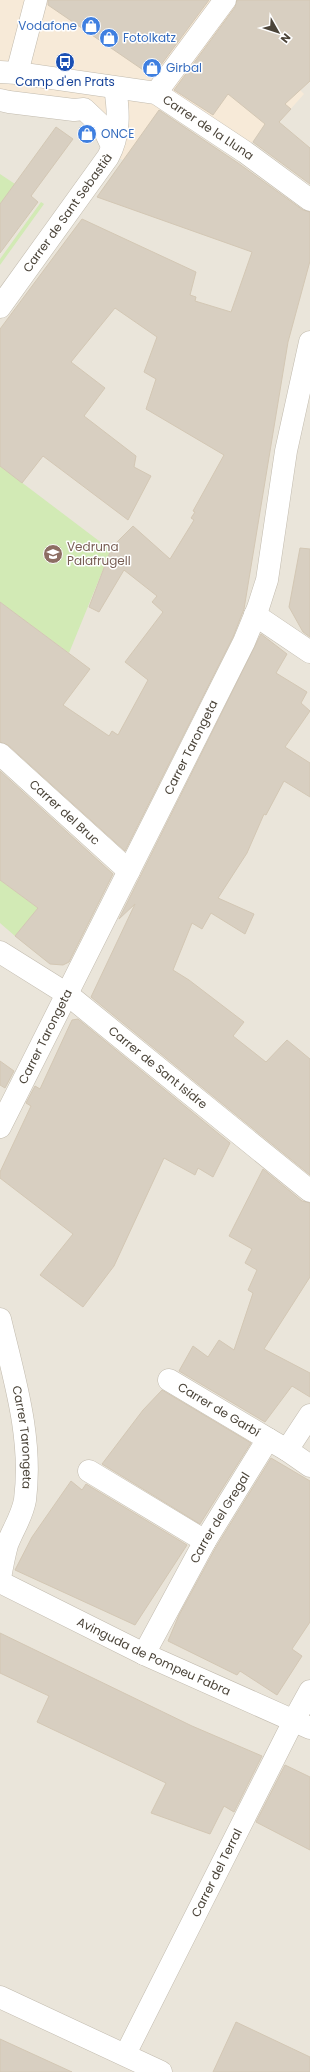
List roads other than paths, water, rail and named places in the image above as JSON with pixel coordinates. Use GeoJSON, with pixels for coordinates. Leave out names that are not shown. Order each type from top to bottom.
{"type":"FeatureCollection","features":[{"type":"Feature","properties":{"kind":"street"},"geometry":{"type":"LineString","coordinates":[[8,73],[36,0]]}},
{"type":"Feature","properties":{"kind":"street"},"geometry":{"type":"LineString","coordinates":[[156,93],[225,0]]}},
{"type":"Feature","properties":{"kind":"street","name":"Carrer de la Lluna"},"geometry":{"type":"LineString","coordinates":[[8,73],[156,93],[245,152],[310,200]]}},
{"type":"Feature","properties":{"kind":"street"},"geometry":{"type":"LineString","coordinates":[[5,101],[74,110],[80,108],[108,87]]}},
{"type":"Feature","properties":{"kind":"street","name":"Carrer de Sant Sebastià"},"geometry":{"type":"LineString","coordinates":[[0,307],[103,165],[112,146],[118,121],[108,87]]}},
{"type":"Feature","properties":{"kind":"street"},"geometry":{"type":"LineString","coordinates":[[80,108],[84,109],[103,126],[112,146]]}},
{"type":"Feature","properties":{"kind":"street","name":"Carrer Tarongeta"},"geometry":{"type":"LineString","coordinates":[[0,1127],[240,649],[255,615],[267,580],[286,451],[306,384],[310,342]]}},
{"type":"Feature","properties":{"kind":"street"},"geometry":{"type":"LineString","coordinates":[[255,615],[310,652]]}},
{"type":"Feature","properties":{"kind":"street","name":"Carrer del Bruc"},"geometry":{"type":"LineString","coordinates":[[0,754],[129,871]]}},
{"type":"Feature","properties":{"kind":"street","name":"Carrer de Sant Isidre"},"geometry":{"type":"LineString","coordinates":[[0,952],[67,994],[310,1191]]}},
{"type":"Feature","properties":{"kind":"street","name":"Carrer Tarongeta"},"geometry":{"type":"LineString","coordinates":[[0,1318],[23,1416],[27,1467],[25,1501],[18,1524],[8,1544],[0,1578]]}},
{"type":"Feature","properties":{"kind":"street","name":"Carrer de Garbí"},"geometry":{"type":"LineString","coordinates":[[169,1380],[268,1439]]}},
{"type":"Feature","properties":{"kind":"street"},"geometry":{"type":"LineString","coordinates":[[287,1450],[310,1415]]}},
{"type":"Feature","properties":{"kind":"street"},"geometry":{"type":"LineString","coordinates":[[268,1439],[310,1466]]}},
{"type":"Feature","properties":{"kind":"street","name":"Carrer del Gregal"},"geometry":{"type":"LineString","coordinates":[[144,1654],[205,1541],[268,1439]]}},
{"type":"Feature","properties":{"kind":"street"},"geometry":{"type":"LineString","coordinates":[[89,1471],[205,1541]]}},
{"type":"Feature","properties":{"kind":"street","name":"Avinguda de Pompeu Fabra"},"geometry":{"type":"LineString","coordinates":[[0,1582],[144,1654],[302,1724]]}},
{"type":"Feature","properties":{"kind":"street","name":"Carrer del Terral"},"geometry":{"type":"LineString","coordinates":[[124,2055],[302,1724],[310,1691]]}},
{"type":"Feature","properties":{"kind":"street"},"geometry":{"type":"LineString","coordinates":[[0,1997],[161,2072]]}},
{"type":"Feature","properties":{"kind":"place","name":"Vodafone"},"geometry":{"type":"Point","coordinates":[91,26]}},
{"type":"Feature","properties":{"kind":"place","name":"FotoIkatz"},"geometry":{"type":"Point","coordinates":[109,38]}},
{"type":"Feature","properties":{"kind":"place","name":"Camp d'en Prats"},"geometry":{"type":"Point","coordinates":[65,62]}},
{"type":"Feature","properties":{"kind":"place","name":"Girbal"},"geometry":{"type":"Point","coordinates":[152,68]}},
{"type":"Feature","properties":{"kind":"place","name":"ONCE"},"geometry":{"type":"Point","coordinates":[87,134]}},
{"type":"Feature","properties":{"kind":"place","name":"Vedruna Palafrugell"},"geometry":{"type":"Point","coordinates":[53,554]}}]}
